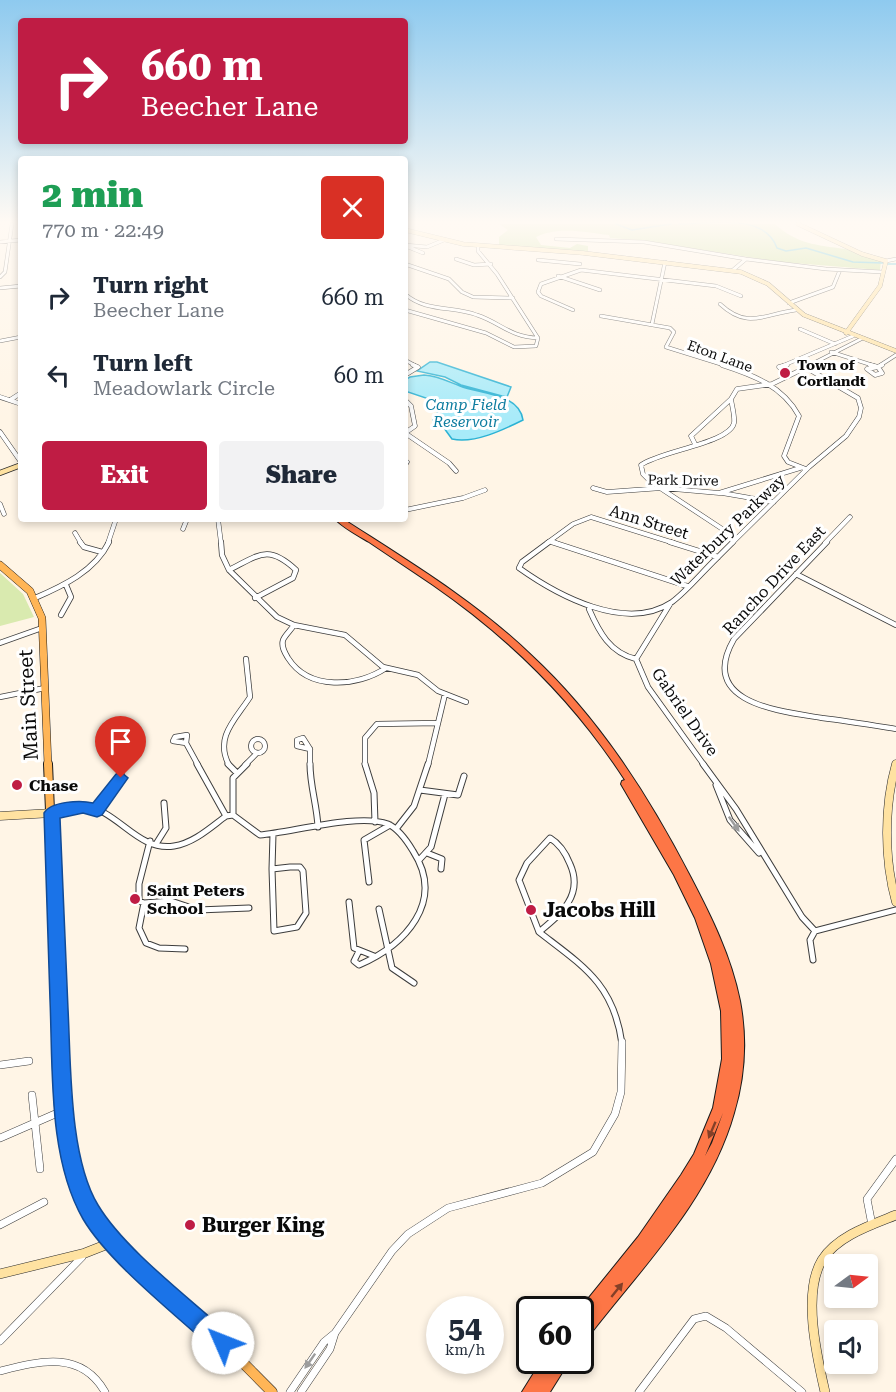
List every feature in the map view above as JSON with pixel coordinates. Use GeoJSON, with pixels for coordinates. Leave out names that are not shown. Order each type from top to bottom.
{"type":"FeatureCollection","features":[{"type":"Feature","properties":{"kind":"highway"},"geometry":{"type":"LineString","coordinates":[[336,522],[467,611],[525,659],[564,701],[616,769],[652,827],[687,894],[719,971],[729,1013],[730,1047],[727,1080],[714,1125],[696,1163],[673,1199],[594,1301]]}},
{"type":"Feature","properties":{"kind":"highway"},"geometry":{"type":"LineString","coordinates":[[343,522],[428,578],[490,624],[542,670],[572,702],[614,757],[660,830],[709,924],[730,981],[737,1022],[738,1065],[732,1100],[720,1135],[698,1178],[677,1211],[594,1318]]}},
{"type":"Feature","properties":{"kind":"highway"},"geometry":{"type":"LineString","coordinates":[[529,1392],[541,1374]]}},
{"type":"Feature","properties":{"kind":"highway"},"geometry":{"type":"LineString","coordinates":[[542,1392],[554,1374]]}},
{"type":"Feature","properties":{"kind":"main road","name":"Main Street"},"geometry":{"type":"LineString","coordinates":[[0,565],[20,580],[35,598],[40,609],[52,813],[64,1110],[74,1176],[90,1212],[113,1242],[198,1319],[272,1392]]}},
{"type":"Feature","properties":{"kind":"street"},"geometry":{"type":"LineString","coordinates":[[459,289],[473,297],[513,298]]}},
{"type":"Feature","properties":{"kind":"street"},"geometry":{"type":"LineString","coordinates":[[408,311],[486,333],[522,348],[536,346],[538,339],[507,289]]}},
{"type":"Feature","properties":{"kind":"street"},"geometry":{"type":"LineString","coordinates":[[540,289],[538,292],[573,310]]}},
{"type":"Feature","properties":{"kind":"street"},"geometry":{"type":"LineString","coordinates":[[601,316],[652,324],[660,289]]}},
{"type":"Feature","properties":{"kind":"street"},"geometry":{"type":"LineString","coordinates":[[725,289],[741,296]]}},
{"type":"Feature","properties":{"kind":"street"},"geometry":{"type":"LineString","coordinates":[[772,289],[796,310],[896,353]]}},
{"type":"Feature","properties":{"kind":"street"},"geometry":{"type":"LineString","coordinates":[[789,303],[825,289]]}},
{"type":"Feature","properties":{"kind":"street"},"geometry":{"type":"LineString","coordinates":[[846,333],[878,289]]}},
{"type":"Feature","properties":{"kind":"street"},"geometry":{"type":"LineString","coordinates":[[408,296],[418,302],[481,316],[512,336],[538,339]]}},
{"type":"Feature","properties":{"kind":"street"},"geometry":{"type":"LineString","coordinates":[[720,304],[730,315],[744,321],[782,311],[796,310]]}},
{"type":"Feature","properties":{"kind":"street","name":"Eton Lane"},"geometry":{"type":"LineString","coordinates":[[652,324],[673,330],[666,347],[728,366],[784,394],[798,410],[799,419],[783,451],[788,462],[800,468]]}},
{"type":"Feature","properties":{"kind":"street"},"geometry":{"type":"LineString","coordinates":[[800,329],[835,344]]}},
{"type":"Feature","properties":{"kind":"street"},"geometry":{"type":"LineString","coordinates":[[788,375],[780,370],[780,366],[797,362],[853,336]]}},
{"type":"Feature","properties":{"kind":"street"},"geometry":{"type":"LineString","coordinates":[[0,341],[18,338]]}},
{"type":"Feature","properties":{"kind":"street"},"geometry":{"type":"LineString","coordinates":[[695,444],[691,440],[692,436],[741,387],[767,385],[861,339]]}},
{"type":"Feature","properties":{"kind":"street"},"geometry":{"type":"LineString","coordinates":[[831,352],[878,367],[882,372],[879,375],[866,371],[870,367],[878,367],[896,353]]}},
{"type":"Feature","properties":{"kind":"street"},"geometry":{"type":"LineString","coordinates":[[408,362],[418,367],[408,373]]}},
{"type":"Feature","properties":{"kind":"street","name":"Waterbury Parkway"},"geometry":{"type":"LineString","coordinates":[[521,569],[589,609],[630,613],[670,604],[806,469],[848,434],[857,417],[860,402],[852,393],[827,382],[805,367]]}},
{"type":"Feature","properties":{"kind":"street"},"geometry":{"type":"LineString","coordinates":[[10,400],[18,395]]}},
{"type":"Feature","properties":{"kind":"street"},"geometry":{"type":"LineString","coordinates":[[0,397],[18,403]]}},
{"type":"Feature","properties":{"kind":"street"},"geometry":{"type":"LineString","coordinates":[[731,399],[734,423],[730,430],[717,439],[643,462],[643,474],[659,488],[736,538]]}},
{"type":"Feature","properties":{"kind":"street"},"geometry":{"type":"LineString","coordinates":[[408,403],[411,406],[415,426],[408,431]]}},
{"type":"Feature","properties":{"kind":"street"},"geometry":{"type":"LineString","coordinates":[[0,432],[18,459]]}},
{"type":"Feature","properties":{"kind":"street"},"geometry":{"type":"LineString","coordinates":[[408,435],[449,463],[456,471]]}},
{"type":"Feature","properties":{"kind":"street"},"geometry":{"type":"LineString","coordinates":[[0,473],[18,465]]}},
{"type":"Feature","properties":{"kind":"street","name":"Park Drive"},"geometry":{"type":"LineString","coordinates":[[592,488],[607,492],[659,488],[719,493],[800,468],[806,469]]}},
{"type":"Feature","properties":{"kind":"street"},"geometry":{"type":"LineString","coordinates":[[408,509],[463,498],[485,490]]}},
{"type":"Feature","properties":{"kind":"street"},"geometry":{"type":"LineString","coordinates":[[719,493],[774,502]]}},
{"type":"Feature","properties":{"kind":"street"},"geometry":{"type":"LineString","coordinates":[[0,504],[4,514]]}},
{"type":"Feature","properties":{"kind":"street","name":"Ann Street"},"geometry":{"type":"LineString","coordinates":[[521,569],[522,562],[550,541],[581,519],[591,517],[719,556]]}},
{"type":"Feature","properties":{"kind":"street","name":"Rancho Drive East"},"geometry":{"type":"LineString","coordinates":[[850,517],[734,639],[726,651],[722,665],[729,683],[747,700],[773,711],[896,729]]}},
{"type":"Feature","properties":{"kind":"street"},"geometry":{"type":"LineString","coordinates":[[35,598],[66,585],[89,568],[115,530],[116,522]]}},
{"type":"Feature","properties":{"kind":"street"},"geometry":{"type":"LineString","coordinates":[[183,529],[186,522]]}},
{"type":"Feature","properties":{"kind":"street"},"geometry":{"type":"LineString","coordinates":[[218,522],[222,555],[229,570],[255,598],[277,617],[294,625],[345,635],[386,668],[418,675],[445,694],[466,702]]}},
{"type":"Feature","properties":{"kind":"street"},"geometry":{"type":"LineString","coordinates":[[75,533],[84,547],[102,552]]}},
{"type":"Feature","properties":{"kind":"street"},"geometry":{"type":"LineString","coordinates":[[550,541],[687,586]]}},
{"type":"Feature","properties":{"kind":"street"},"geometry":{"type":"LineString","coordinates":[[229,570],[271,552],[280,554],[296,570],[293,578],[255,598]]}},
{"type":"Feature","properties":{"kind":"street"},"geometry":{"type":"LineString","coordinates":[[796,574],[896,625]]}},
{"type":"Feature","properties":{"kind":"street"},"geometry":{"type":"LineString","coordinates":[[61,615],[71,597],[66,585]]}},
{"type":"Feature","properties":{"kind":"street"},"geometry":{"type":"LineString","coordinates":[[589,609],[594,622],[614,651],[624,657],[636,659],[670,604]]}},
{"type":"Feature","properties":{"kind":"street"},"geometry":{"type":"LineString","coordinates":[[294,625],[283,640],[282,647],[310,679],[320,682],[364,681],[376,677],[386,668]]}},
{"type":"Feature","properties":{"kind":"street"},"geometry":{"type":"LineString","coordinates":[[0,643],[42,628]]}},
{"type":"Feature","properties":{"kind":"street"},"geometry":{"type":"LineString","coordinates":[[237,773],[226,761],[222,739],[228,726],[250,697],[246,659]]}},
{"type":"Feature","properties":{"kind":"street","name":"Gabriel Drive"},"geometry":{"type":"LineString","coordinates":[[636,659],[648,687],[736,809],[802,917],[815,931]]}},
{"type":"Feature","properties":{"kind":"street"},"geometry":{"type":"LineString","coordinates":[[0,697],[45,688]]}},
{"type":"Feature","properties":{"kind":"street"},"geometry":{"type":"LineString","coordinates":[[396,829],[411,815],[420,790],[445,694]]}},
{"type":"Feature","properties":{"kind":"street"},"geometry":{"type":"LineString","coordinates":[[375,822],[374,795],[363,755],[369,730],[377,724],[438,723]]}},
{"type":"Feature","properties":{"kind":"street"},"geometry":{"type":"LineString","coordinates":[[186,743],[201,775],[226,816]]}},
{"type":"Feature","properties":{"kind":"street"},"geometry":{"type":"LineString","coordinates":[[97,810],[114,790],[123,772],[122,758],[115,745]]}},
{"type":"Feature","properties":{"kind":"street"},"geometry":{"type":"LineString","coordinates":[[310,749],[310,787],[317,805],[318,827]]}},
{"type":"Feature","properties":{"kind":"street"},"geometry":{"type":"LineString","coordinates":[[233,815],[233,778],[257,753]]}},
{"type":"Feature","properties":{"kind":"street"},"geometry":{"type":"LineString","coordinates":[[896,763],[890,784],[889,831],[891,884],[896,902]]}},
{"type":"Feature","properties":{"kind":"street"},"geometry":{"type":"LineString","coordinates":[[420,790],[460,794],[464,776]]}},
{"type":"Feature","properties":{"kind":"street","name":"Gabriel Drive"},"geometry":{"type":"LineString","coordinates":[[714,779],[730,820],[767,861]]}},
{"type":"Feature","properties":{"kind":"street"},"geometry":{"type":"LineString","coordinates":[[420,859],[427,853],[445,794]]}},
{"type":"Feature","properties":{"kind":"street"},"geometry":{"type":"LineString","coordinates":[[156,844],[166,828],[164,803]]}},
{"type":"Feature","properties":{"kind":"street"},"geometry":{"type":"LineString","coordinates":[[0,816],[52,813],[83,806],[97,810],[156,844],[168,847],[186,842],[226,816],[233,815],[244,819],[254,833],[273,834],[375,822],[390,825],[396,829],[420,859],[426,881],[420,909],[406,935],[387,951],[370,961],[356,965],[354,959],[359,951]]}},
{"type":"Feature","properties":{"kind":"street"},"geometry":{"type":"LineString","coordinates":[[369,882],[364,840],[390,825]]}},
{"type":"Feature","properties":{"kind":"street"},"geometry":{"type":"LineString","coordinates":[[272,869],[300,867],[303,871],[306,913],[297,927],[274,931],[272,869],[273,834]]}},
{"type":"Feature","properties":{"kind":"street"},"geometry":{"type":"LineString","coordinates":[[301,1392],[330,1349],[335,1333],[392,1251],[408,1234],[448,1208],[542,1183],[580,1162],[593,1152],[606,1134],[621,1092],[619,1021],[600,981],[539,932],[519,880],[527,863],[550,838],[558,843],[575,872],[576,889],[571,901],[539,932]]}},
{"type":"Feature","properties":{"kind":"street"},"geometry":{"type":"LineString","coordinates":[[150,841],[138,884],[139,901],[144,903],[171,901],[198,910],[249,908]]}},
{"type":"Feature","properties":{"kind":"street"},"geometry":{"type":"LineString","coordinates":[[427,853],[442,859],[441,869]]}},
{"type":"Feature","properties":{"kind":"street"},"geometry":{"type":"LineString","coordinates":[[349,902],[353,942],[359,951],[375,956]]}},
{"type":"Feature","properties":{"kind":"street"},"geometry":{"type":"LineString","coordinates":[[144,903],[139,928],[146,943],[159,948],[185,949]]}},
{"type":"Feature","properties":{"kind":"street"},"geometry":{"type":"LineString","coordinates":[[379,909],[392,968],[414,983]]}},
{"type":"Feature","properties":{"kind":"street"},"geometry":{"type":"LineString","coordinates":[[813,960],[810,940],[815,931],[896,910]]}},
{"type":"Feature","properties":{"kind":"street"},"geometry":{"type":"LineString","coordinates":[[0,1065],[29,1062]]}},
{"type":"Feature","properties":{"kind":"street"},"geometry":{"type":"LineString","coordinates":[[32,1095],[40,1169]]}},
{"type":"Feature","properties":{"kind":"street"},"geometry":{"type":"LineString","coordinates":[[0,1138],[64,1110]]}},
{"type":"Feature","properties":{"kind":"street"},"geometry":{"type":"LineString","coordinates":[[872,1225],[867,1199],[896,1159]]}},
{"type":"Feature","properties":{"kind":"street"},"geometry":{"type":"LineString","coordinates":[[0,1225],[44,1202]]}},
{"type":"Feature","properties":{"kind":"street"},"geometry":{"type":"LineString","coordinates":[[825,1392],[813,1326],[812,1305],[817,1271],[822,1260],[832,1250],[872,1225],[896,1215]]}},
{"type":"Feature","properties":{"kind":"street"},"geometry":{"type":"LineString","coordinates":[[0,1274],[85,1253],[113,1242]]}},
{"type":"Feature","properties":{"kind":"street"},"geometry":{"type":"LineString","coordinates":[[0,1341],[85,1253]]}},
{"type":"Feature","properties":{"kind":"street"},"geometry":{"type":"LineString","coordinates":[[639,1392],[694,1319],[706,1316],[726,1328],[802,1392]]}},
{"type":"Feature","properties":{"kind":"street"},"geometry":{"type":"LineString","coordinates":[[290,1392],[324,1341],[335,1333]]}},
{"type":"Feature","properties":{"kind":"street"},"geometry":{"type":"LineString","coordinates":[[0,1371],[55,1361],[67,1362],[91,1373],[105,1392]]}},
{"type":"Feature","properties":{"kind":"green space"},"geometry":{"type":"Polygon","coordinates":[[[0,573],[23,594],[34,617],[0,626],[0,573]]]}},
{"type":"Feature","properties":{"kind":"water","name":"Camp Field Reservoir"},"geometry":{"type":"Polygon","coordinates":[[[430,362],[437,362],[511,387],[507,397],[461,385],[445,377],[417,371],[430,362]]]}},
{"type":"Feature","properties":{"kind":"water","name":"Camp Field Reservoir"},"geometry":{"type":"Polygon","coordinates":[[[424,375],[438,378],[507,399],[520,411],[523,420],[479,438],[452,439],[444,428],[433,420],[438,412],[432,400],[408,392],[408,378],[424,375]]]}},
{"type":"Feature","properties":{"kind":"place","name":"Town of Cortlandt"},"geometry":{"type":"Point","coordinates":[785,373]}},
{"type":"Feature","properties":{"kind":"place","name":"Chase"},"geometry":{"type":"Point","coordinates":[17,785]}},
{"type":"Feature","properties":{"kind":"place","name":"Saint Peters School"},"geometry":{"type":"Point","coordinates":[135,899]}},
{"type":"Feature","properties":{"kind":"place","name":"Jacobs Hill"},"geometry":{"type":"Point","coordinates":[531,910]}},
{"type":"Feature","properties":{"kind":"place","name":"Burger King"},"geometry":{"type":"Point","coordinates":[190,1225]}},
{"type":"Feature","properties":{"kind":"route"},"geometry":{"type":"LineString","coordinates":[[121,778],[97,810],[83,806],[52,813],[64,1110],[70,1159],[74,1176],[90,1212],[113,1242],[223,1343]]}}]}
